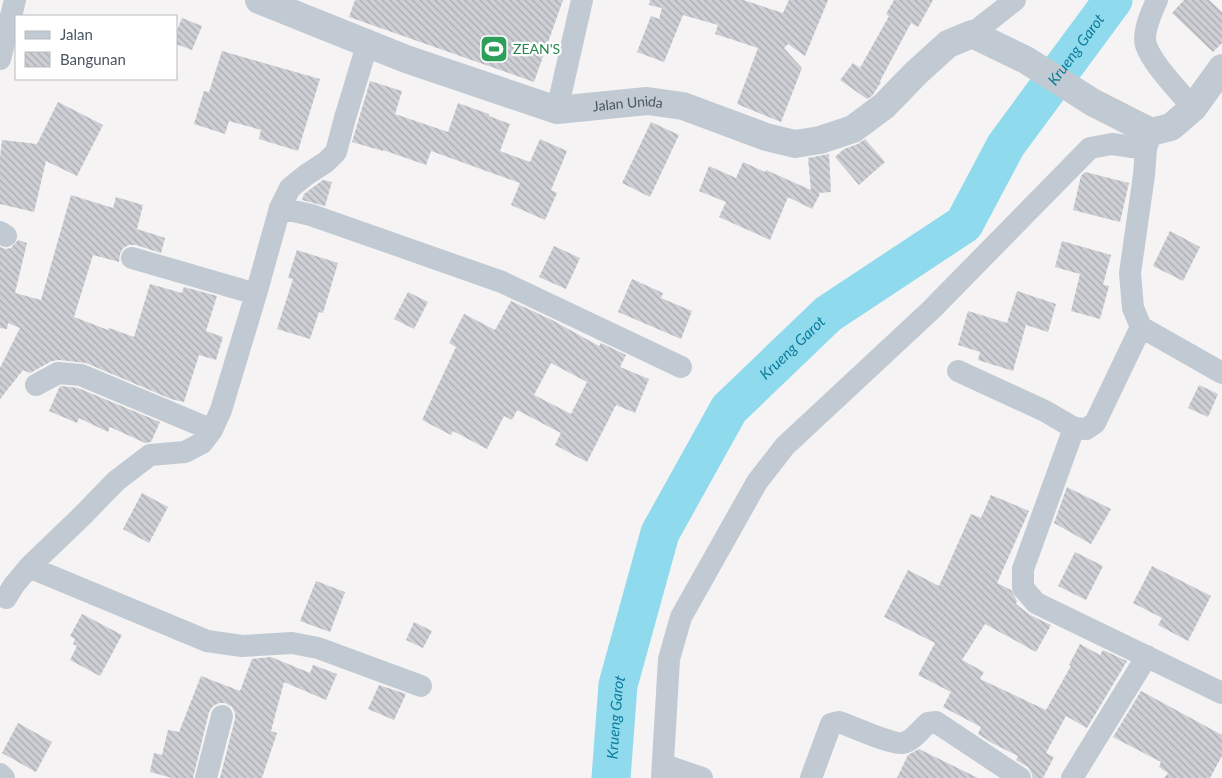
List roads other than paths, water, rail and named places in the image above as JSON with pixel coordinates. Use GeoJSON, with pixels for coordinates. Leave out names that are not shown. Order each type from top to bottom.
{"type":"FeatureCollection","features":[{"type":"Feature","properties":{"kind":"street"},"geometry":{"type":"LineString","coordinates":[[0,59],[16,0]]}},
{"type":"Feature","properties":{"kind":"street","name":"Jalan Unida"},"geometry":{"type":"LineString","coordinates":[[259,0],[368,42],[406,59],[558,110],[647,100],[683,106],[766,137],[795,144],[820,140],[853,128],[884,106],[948,44],[972,34]]}},
{"type":"Feature","properties":{"kind":"street"},"geometry":{"type":"LineString","coordinates":[[558,110],[582,0]]}},
{"type":"Feature","properties":{"kind":"street"},"geometry":{"type":"LineString","coordinates":[[1015,0],[972,34],[1026,60],[1092,102],[1148,141]]}},
{"type":"Feature","properties":{"kind":"street"},"geometry":{"type":"LineString","coordinates":[[1157,0],[1149,18],[1145,44],[1159,69],[1193,108]]}},
{"type":"Feature","properties":{"kind":"street"},"geometry":{"type":"LineString","coordinates":[[2,601],[29,567],[116,481],[150,455],[185,452],[202,443],[212,430],[221,410],[280,208],[290,188],[326,162],[336,152],[368,42]]}},
{"type":"Feature","properties":{"kind":"street"},"geometry":{"type":"LineString","coordinates":[[702,778],[663,772],[669,659],[681,617],[756,482],[792,439],[931,310],[1090,148],[1148,141],[1171,127],[1193,108],[1222,68]]}},
{"type":"Feature","properties":{"kind":"street"},"geometry":{"type":"LineString","coordinates":[[1148,141],[1130,273],[1133,308],[1141,327],[1222,373]]}},
{"type":"Feature","properties":{"kind":"street"},"geometry":{"type":"LineString","coordinates":[[280,208],[310,216],[502,282],[681,367]]}},
{"type":"Feature","properties":{"kind":"street"},"geometry":{"type":"LineString","coordinates":[[132,258],[256,294]]}},
{"type":"Feature","properties":{"kind":"street"},"geometry":{"type":"LineString","coordinates":[[958,371],[1045,411],[1074,428],[1086,429],[1095,423],[1141,327]]}},
{"type":"Feature","properties":{"kind":"street"},"geometry":{"type":"LineString","coordinates":[[36,385],[58,374],[81,375],[212,430]]}},
{"type":"Feature","properties":{"kind":"street"},"geometry":{"type":"LineString","coordinates":[[1074,428],[1023,569],[1023,588],[1036,603],[1222,693]]}},
{"type":"Feature","properties":{"kind":"street"},"geometry":{"type":"LineString","coordinates":[[29,567],[206,641],[242,646],[292,643],[318,648],[421,686]]}},
{"type":"Feature","properties":{"kind":"street"},"geometry":{"type":"LineString","coordinates":[[1072,778],[1147,656]]}},
{"type":"Feature","properties":{"kind":"street"},"geometry":{"type":"LineString","coordinates":[[206,778],[222,716]]}},
{"type":"Feature","properties":{"kind":"street"},"geometry":{"type":"LineString","coordinates":[[811,778],[831,724],[839,722],[892,742],[903,743],[911,740],[928,723],[936,722],[1020,778]]}},
{"type":"Feature","properties":{"kind":"street"},"geometry":{"type":"LineString","coordinates":[[0,774],[4,778]]}},
{"type":"Feature","properties":{"kind":"waterway","name":"Krueng Garot"},"geometry":{"type":"LineString","coordinates":[[611,778],[618,685],[660,533],[729,409],[828,314],[964,224],[1006,145],[1113,0]]}},
{"type":"Feature","properties":{"kind":"place","name":"ZEAN'S"},"geometry":{"type":"Point","coordinates":[494,49]}}]}
